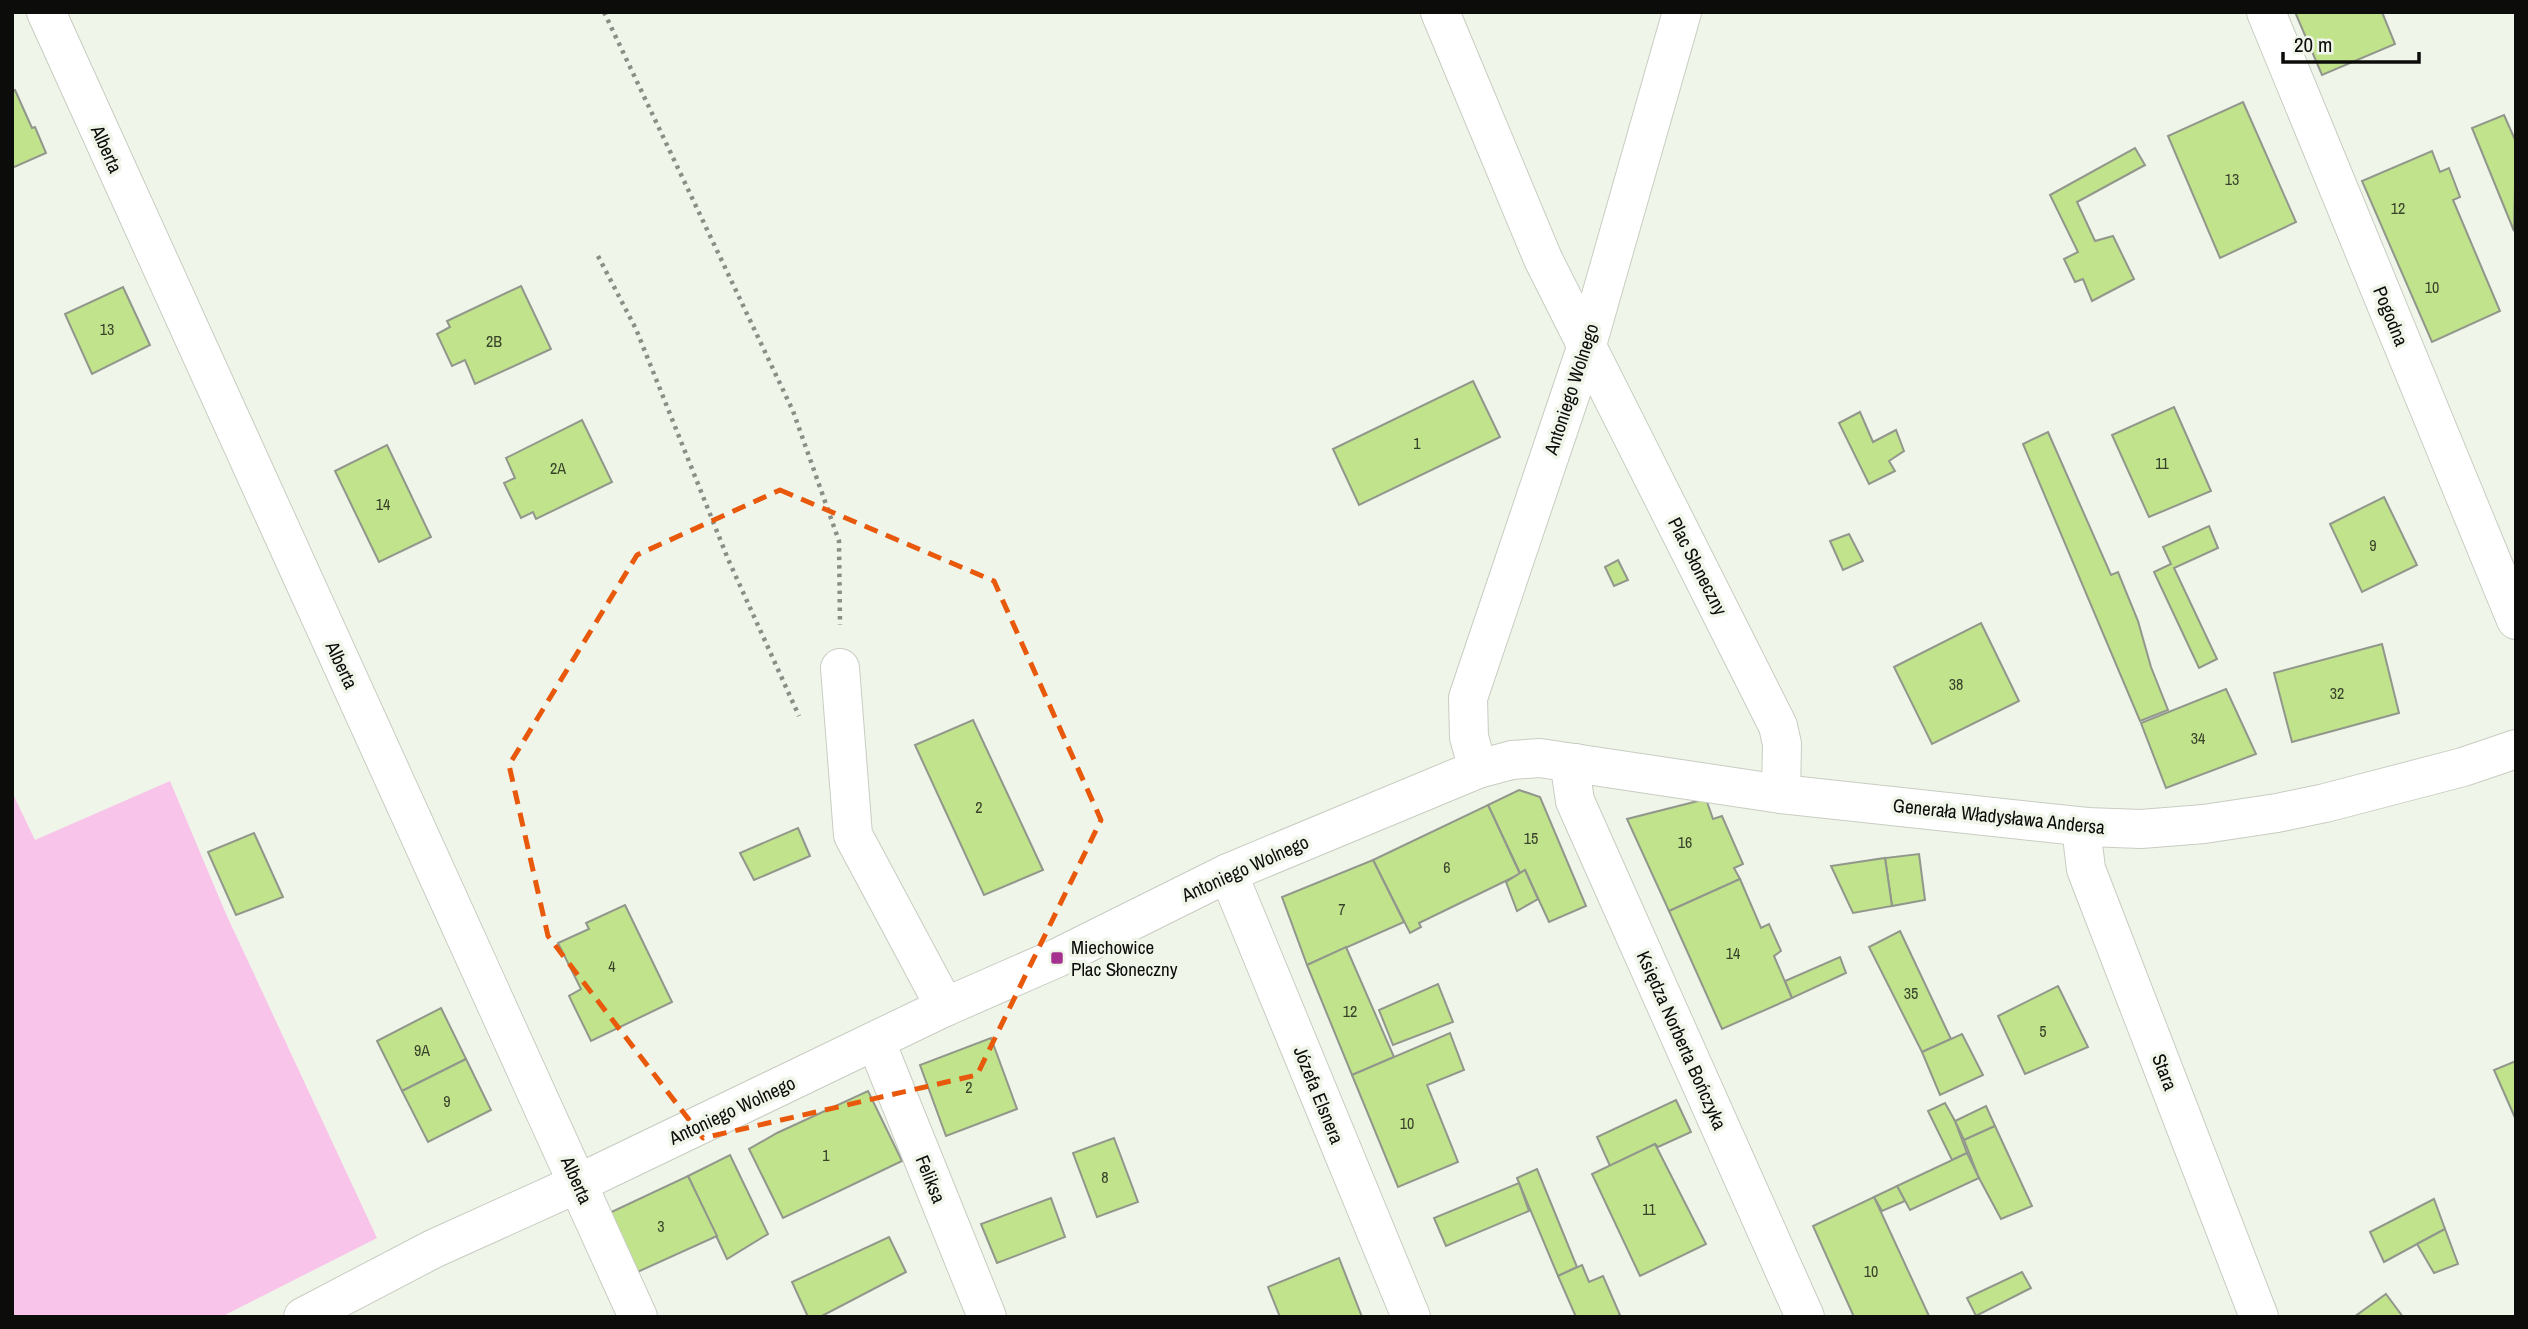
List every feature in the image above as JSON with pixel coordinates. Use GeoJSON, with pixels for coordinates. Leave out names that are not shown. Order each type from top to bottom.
{"type":"FeatureCollection","features":[{"type":"Feature","properties":{"kind":"street","name":"Alberta"},"geometry":{"type":"LineString","coordinates":[[46,12],[638,1317]]}},
{"type":"Feature","properties":{"kind":"street","name":"Plac Słoneczny"},"geometry":{"type":"LineString","coordinates":[[1440,12],[1543,259],[1778,726],[1782,744],[1781,794]]}},
{"type":"Feature","properties":{"kind":"street","name":"Antoniego Wolnego"},"geometry":{"type":"LineString","coordinates":[[303,1317],[433,1248],[579,1183],[945,1007],[1057,958],[1228,873],[1478,769],[1469,737],[1468,698],[1587,345],[1682,12]]}},
{"type":"Feature","properties":{"kind":"street","name":"Pogodna"},"geometry":{"type":"LineString","coordinates":[[2266,12],[2516,620]]}},
{"type":"Feature","properties":{"kind":"street"},"geometry":{"type":"LineString","coordinates":[[841,668],[853,835],[945,1007]]}},
{"type":"Feature","properties":{"kind":"street","name":"Generała Władysława Andersa"},"geometry":{"type":"LineString","coordinates":[[1478,769],[1512,760],[1540,758],[1781,794],[2087,827],[2141,829],[2204,824],[2325,803],[2463,767],[2516,749]]}},
{"type":"Feature","properties":{"kind":"street","name":"Księdza Norberta Bończyka"},"geometry":{"type":"LineString","coordinates":[[1574,763],[1570,767],[1575,801],[1805,1317]]}},
{"type":"Feature","properties":{"kind":"street","name":"Stara"},"geometry":{"type":"LineString","coordinates":[[2087,827],[2082,836],[2086,869],[2259,1317]]}},
{"type":"Feature","properties":{"kind":"street","name":"Józefa Elsnera"},"geometry":{"type":"LineString","coordinates":[[1228,873],[1411,1317]]}},
{"type":"Feature","properties":{"kind":"street","name":"Feliksa"},"geometry":{"type":"LineString","coordinates":[[876,1042],[987,1317]]}},
{"type":"Feature","properties":{"kind":"path"},"geometry":{"type":"LineString","coordinates":[[604,12],[793,411],[838,541],[841,668]]}},
{"type":"Feature","properties":{"kind":"path"},"geometry":{"type":"LineString","coordinates":[[598,256],[636,328],[728,559],[802,722]]}},
{"type":"Feature","properties":{"kind":"highlighted area"},"geometry":{"type":"Polygon","coordinates":[[[780,490],[994,581],[1101,820],[977,1075],[703,1138],[548,936],[509,765],[637,555],[780,490]]]}},
{"type":"Feature","properties":{"kind":"shaded area"},"geometry":{"type":"Polygon","coordinates":[[[170,781],[226,914],[377,1238],[221,1317],[12,1317],[12,792],[35,840],[170,781]]]}},
{"type":"Feature","properties":{"kind":"building"},"geometry":{"type":"Polygon","coordinates":[[[2295,12],[2382,12],[2395,44],[2322,75],[2295,12]]]}},
{"type":"Feature","properties":{"kind":"building"},"geometry":{"type":"Polygon","coordinates":[[[15,90],[46,153],[12,168],[12,91],[15,90]]]}},
{"type":"Feature","properties":{"kind":"building"},"geometry":{"type":"Polygon","coordinates":[[[2243,102],[2296,222],[2220,258],[2168,136],[2243,102]]]}},
{"type":"Feature","properties":{"kind":"building"},"geometry":{"type":"Polygon","coordinates":[[[2504,115],[2516,142],[2514,231],[2472,128],[2504,115]]]}},
{"type":"Feature","properties":{"kind":"building"},"geometry":{"type":"Polygon","coordinates":[[[2135,148],[2145,165],[2077,202],[2095,241],[2113,236],[2134,279],[2092,301],[2083,279],[2075,282],[2064,259],[2078,252],[2050,195],[2135,148]]]}},
{"type":"Feature","properties":{"kind":"building"},"geometry":{"type":"Polygon","coordinates":[[[2432,151],[2440,172],[2449,168],[2460,197],[2453,200],[2500,311],[2432,342],[2362,181],[2432,151]]]}},
{"type":"Feature","properties":{"kind":"building"},"geometry":{"type":"Polygon","coordinates":[[[521,286],[551,349],[475,384],[465,360],[452,366],[437,334],[450,327],[447,321],[521,286]]]}},
{"type":"Feature","properties":{"kind":"building"},"geometry":{"type":"Polygon","coordinates":[[[123,287],[150,345],[92,374],[65,314],[123,287]]]}},
{"type":"Feature","properties":{"kind":"building"},"geometry":{"type":"Polygon","coordinates":[[[1473,381],[1500,437],[1359,505],[1333,449],[1473,381]]]}},
{"type":"Feature","properties":{"kind":"building"},"geometry":{"type":"Polygon","coordinates":[[[2174,407],[2211,491],[2149,517],[2112,435],[2174,407]]]}},
{"type":"Feature","properties":{"kind":"building"},"geometry":{"type":"Polygon","coordinates":[[[1860,412],[1873,442],[1896,430],[1904,451],[1889,461],[1895,471],[1869,484],[1839,423],[1860,412]]]}},
{"type":"Feature","properties":{"kind":"building"},"geometry":{"type":"Polygon","coordinates":[[[582,420],[612,482],[536,519],[533,512],[521,518],[504,483],[515,478],[506,458],[582,420]]]}},
{"type":"Feature","properties":{"kind":"building"},"geometry":{"type":"Polygon","coordinates":[[[2048,432],[2111,575],[2118,572],[2138,621],[2151,667],[2168,710],[2140,721],[2023,444],[2048,432]]]}},
{"type":"Feature","properties":{"kind":"building"},"geometry":{"type":"Polygon","coordinates":[[[387,445],[431,537],[379,562],[335,471],[387,445]]]}},
{"type":"Feature","properties":{"kind":"building"},"geometry":{"type":"Polygon","coordinates":[[[2384,497],[2417,565],[2362,592],[2330,524],[2384,497]]]}},
{"type":"Feature","properties":{"kind":"building"},"geometry":{"type":"Polygon","coordinates":[[[2209,526],[2218,548],[2174,568],[2217,659],[2199,668],[2154,572],[2171,564],[2163,547],[2209,526]]]}},
{"type":"Feature","properties":{"kind":"building"},"geometry":{"type":"Polygon","coordinates":[[[1849,534],[1863,561],[1843,570],[1830,541],[1849,534]]]}},
{"type":"Feature","properties":{"kind":"building"},"geometry":{"type":"Polygon","coordinates":[[[1618,560],[1628,580],[1614,586],[1605,567],[1618,560]]]}},
{"type":"Feature","properties":{"kind":"building"},"geometry":{"type":"Polygon","coordinates":[[[1981,623],[2019,701],[1932,744],[1894,667],[1981,623]]]}},
{"type":"Feature","properties":{"kind":"building"},"geometry":{"type":"Polygon","coordinates":[[[2382,644],[2399,713],[2292,742],[2274,673],[2382,644]]]}},
{"type":"Feature","properties":{"kind":"building"},"geometry":{"type":"Polygon","coordinates":[[[2226,689],[2256,754],[2166,788],[2141,723],[2226,689]]]}},
{"type":"Feature","properties":{"kind":"building"},"geometry":{"type":"Polygon","coordinates":[[[973,720],[1043,870],[984,895],[915,745],[973,720]]]}},
{"type":"Feature","properties":{"kind":"building"},"geometry":{"type":"Polygon","coordinates":[[[1519,790],[1540,797],[1586,906],[1549,922],[1525,870],[1520,873],[1488,805],[1519,790]]]}},
{"type":"Feature","properties":{"kind":"building"},"geometry":{"type":"Polygon","coordinates":[[[1706,799],[1713,819],[1722,816],[1743,864],[1734,868],[1740,879],[1669,911],[1627,819],[1706,799]]]}},
{"type":"Feature","properties":{"kind":"building"},"geometry":{"type":"Polygon","coordinates":[[[1488,805],[1520,874],[1419,923],[1421,927],[1410,933],[1373,860],[1488,805]]]}},
{"type":"Feature","properties":{"kind":"building"},"geometry":{"type":"Polygon","coordinates":[[[798,828],[810,856],[754,880],[740,853],[798,828]]]}},
{"type":"Feature","properties":{"kind":"building"},"geometry":{"type":"Polygon","coordinates":[[[254,833],[283,897],[236,915],[208,852],[254,833]]]}},
{"type":"Feature","properties":{"kind":"building"},"geometry":{"type":"Polygon","coordinates":[[[1919,854],[1925,900],[1892,906],[1885,858],[1919,854]]]}},
{"type":"Feature","properties":{"kind":"building"},"geometry":{"type":"Polygon","coordinates":[[[1885,858],[1892,906],[1853,913],[1831,866],[1885,858]]]}},
{"type":"Feature","properties":{"kind":"building"},"geometry":{"type":"Polygon","coordinates":[[[1373,860],[1404,922],[1307,965],[1282,897],[1373,860]]]}},
{"type":"Feature","properties":{"kind":"building"},"geometry":{"type":"Polygon","coordinates":[[[1525,870],[1538,899],[1517,911],[1506,882],[1525,870]]]}},
{"type":"Feature","properties":{"kind":"building"},"geometry":{"type":"Polygon","coordinates":[[[1740,879],[1761,928],[1769,924],[1781,951],[1774,956],[1792,998],[1722,1029],[1669,911],[1740,879]]]}},
{"type":"Feature","properties":{"kind":"building"},"geometry":{"type":"Polygon","coordinates":[[[625,905],[672,1002],[591,1041],[569,996],[581,989],[558,943],[589,929],[586,923],[625,905]]]}},
{"type":"Feature","properties":{"kind":"building"},"geometry":{"type":"Polygon","coordinates":[[[1900,931],[1951,1039],[1922,1052],[1869,947],[1900,931]]]}},
{"type":"Feature","properties":{"kind":"building"},"geometry":{"type":"Polygon","coordinates":[[[1346,947],[1394,1057],[1352,1075],[1307,965],[1346,947]]]}},
{"type":"Feature","properties":{"kind":"building"},"geometry":{"type":"Polygon","coordinates":[[[1840,957],[1846,973],[1792,998],[1785,981],[1840,957]]]}},
{"type":"Feature","properties":{"kind":"building"},"geometry":{"type":"Polygon","coordinates":[[[1438,984],[1453,1022],[1393,1045],[1379,1010],[1438,984]]]}},
{"type":"Feature","properties":{"kind":"building"},"geometry":{"type":"Polygon","coordinates":[[[2058,986],[2088,1047],[2025,1074],[1998,1016],[2058,986]]]}},
{"type":"Feature","properties":{"kind":"building"},"geometry":{"type":"Polygon","coordinates":[[[441,1008],[466,1059],[402,1091],[377,1041],[441,1008]]]}},
{"type":"Feature","properties":{"kind":"building"},"geometry":{"type":"Polygon","coordinates":[[[1450,1033],[1464,1070],[1427,1085],[1458,1162],[1398,1187],[1352,1075],[1450,1033]]]}},
{"type":"Feature","properties":{"kind":"building"},"geometry":{"type":"Polygon","coordinates":[[[1962,1034],[1983,1075],[1940,1095],[1922,1052],[1962,1034]]]}},
{"type":"Feature","properties":{"kind":"building"},"geometry":{"type":"Polygon","coordinates":[[[991,1038],[1017,1109],[946,1136],[920,1065],[991,1038]]]}},
{"type":"Feature","properties":{"kind":"building"},"geometry":{"type":"Polygon","coordinates":[[[466,1059],[491,1110],[428,1142],[402,1091],[466,1059]]]}},
{"type":"Feature","properties":{"kind":"building"},"geometry":{"type":"Polygon","coordinates":[[[2516,1061],[2516,1120],[2494,1070],[2516,1061]]]}},
{"type":"Feature","properties":{"kind":"building"},"geometry":{"type":"Polygon","coordinates":[[[868,1091],[902,1161],[783,1218],[749,1149],[777,1133],[868,1091]]]}},
{"type":"Feature","properties":{"kind":"building"},"geometry":{"type":"Polygon","coordinates":[[[1676,1100],[1691,1132],[1658,1147],[1655,1144],[1610,1166],[1597,1137],[1676,1100]]]}},
{"type":"Feature","properties":{"kind":"building"},"geometry":{"type":"Polygon","coordinates":[[[1945,1103],[1967,1153],[1952,1160],[1928,1111],[1945,1103]]]}},
{"type":"Feature","properties":{"kind":"building"},"geometry":{"type":"Polygon","coordinates":[[[1986,1106],[1995,1126],[1964,1140],[1955,1121],[1986,1106]]]}},
{"type":"Feature","properties":{"kind":"building"},"geometry":{"type":"Polygon","coordinates":[[[1995,1126],[2032,1206],[2001,1219],[1979,1178],[1964,1140],[1995,1126]]]}},
{"type":"Feature","properties":{"kind":"building"},"geometry":{"type":"Polygon","coordinates":[[[1114,1138],[1138,1202],[1097,1217],[1073,1153],[1114,1138]]]}},
{"type":"Feature","properties":{"kind":"building"},"geometry":{"type":"Polygon","coordinates":[[[1655,1144],[1706,1244],[1640,1276],[1592,1174],[1655,1144]]]}},
{"type":"Feature","properties":{"kind":"building"},"geometry":{"type":"Polygon","coordinates":[[[1967,1153],[1979,1178],[1910,1210],[1897,1186],[1967,1153]]]}},
{"type":"Feature","properties":{"kind":"building"},"geometry":{"type":"Polygon","coordinates":[[[730,1155],[768,1234],[727,1259],[688,1176],[730,1155]]]}},
{"type":"Feature","properties":{"kind":"building"},"geometry":{"type":"Polygon","coordinates":[[[1537,1169],[1577,1267],[1558,1276],[1517,1178],[1537,1169]]]}},
{"type":"Feature","properties":{"kind":"building"},"geometry":{"type":"Polygon","coordinates":[[[688,1176],[717,1236],[633,1274],[605,1215],[688,1176]]]}},
{"type":"Feature","properties":{"kind":"building"},"geometry":{"type":"Polygon","coordinates":[[[1519,1183],[1529,1211],[1446,1246],[1434,1218],[1519,1183]]]}},
{"type":"Feature","properties":{"kind":"building"},"geometry":{"type":"Polygon","coordinates":[[[1897,1186],[1905,1201],[1882,1211],[1874,1197],[1897,1186]]]}},
{"type":"Feature","properties":{"kind":"building"},"geometry":{"type":"Polygon","coordinates":[[[1874,1197],[1928,1317],[1854,1317],[1813,1226],[1874,1197]]]}},
{"type":"Feature","properties":{"kind":"building"},"geometry":{"type":"Polygon","coordinates":[[[1051,1198],[1065,1237],[997,1263],[981,1224],[1051,1198]]]}},
{"type":"Feature","properties":{"kind":"building"},"geometry":{"type":"Polygon","coordinates":[[[2434,1199],[2445,1229],[2384,1262],[2370,1232],[2434,1199]]]}},
{"type":"Feature","properties":{"kind":"building"},"geometry":{"type":"Polygon","coordinates":[[[2445,1229],[2458,1264],[2434,1273],[2417,1244],[2445,1229]]]}},
{"type":"Feature","properties":{"kind":"building"},"geometry":{"type":"Polygon","coordinates":[[[889,1237],[906,1272],[820,1317],[808,1317],[792,1282],[889,1237]]]}},
{"type":"Feature","properties":{"kind":"building"},"geometry":{"type":"Polygon","coordinates":[[[1339,1258],[1362,1317],[1280,1317],[1268,1287],[1339,1258]]]}},
{"type":"Feature","properties":{"kind":"building"},"geometry":{"type":"Polygon","coordinates":[[[1582,1265],[1589,1282],[1603,1276],[1620,1315],[1576,1317],[1558,1276],[1582,1265]]]}},
{"type":"Feature","properties":{"kind":"building"},"geometry":{"type":"Polygon","coordinates":[[[2022,1272],[2031,1288],[1976,1316],[1967,1298],[2022,1272]]]}},
{"type":"Feature","properties":{"kind":"building"},"geometry":{"type":"Polygon","coordinates":[[[2386,1294],[2403,1317],[2354,1317],[2386,1294]]]}},
{"type":"Feature","properties":{"kind":"place","name":"Miechowice Plac Słoneczny"},"geometry":{"type":"Point","coordinates":[1057,958]}}]}
